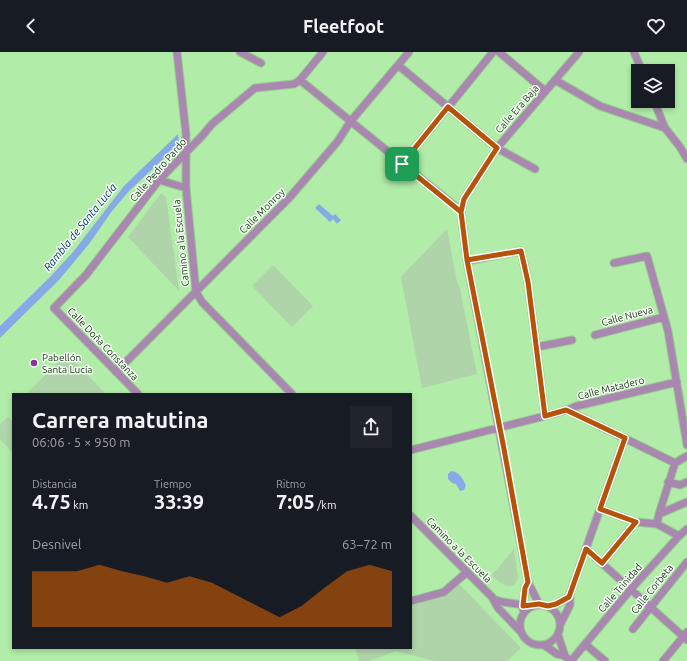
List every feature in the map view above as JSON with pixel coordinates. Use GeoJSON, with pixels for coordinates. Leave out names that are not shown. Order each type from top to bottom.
{"type":"FeatureCollection","features":[{"type":"Feature","properties":{"kind":"street","name":"Camino a la Escuela"},"geometry":{"type":"LineString","coordinates":[[177,52],[186,151],[186,188],[196,292],[202,302],[291,393]]}},
{"type":"Feature","properties":{"kind":"street"},"geometry":{"type":"LineString","coordinates":[[240,52],[261,63]]}},
{"type":"Feature","properties":{"kind":"street"},"geometry":{"type":"LineString","coordinates":[[323,52],[300,80],[461,212]]}},
{"type":"Feature","properties":{"kind":"street","name":"Calle Monroy"},"geometry":{"type":"LineString","coordinates":[[116,372],[290,197],[338,141],[350,122],[409,52]]}},
{"type":"Feature","properties":{"kind":"street"},"geometry":{"type":"LineString","coordinates":[[402,164],[493,52]]}},
{"type":"Feature","properties":{"kind":"street"},"geometry":{"type":"LineString","coordinates":[[499,52],[546,91]]}},
{"type":"Feature","properties":{"kind":"street","name":"Calle Era Baja"},"geometry":{"type":"LineString","coordinates":[[536,605],[528,582],[467,260],[461,212],[464,199],[497,148],[579,52]]}},
{"type":"Feature","properties":{"kind":"street"},"geometry":{"type":"LineString","coordinates":[[634,52],[639,64]]}},
{"type":"Feature","properties":{"kind":"street"},"geometry":{"type":"LineString","coordinates":[[398,64],[497,148],[535,169]]}},
{"type":"Feature","properties":{"kind":"street","name":"Calle Pedro Pardo"},"geometry":{"type":"LineString","coordinates":[[54,308],[86,275],[159,180],[212,124],[255,88],[294,84],[300,80]]}},
{"type":"Feature","properties":{"kind":"street"},"geometry":{"type":"LineString","coordinates":[[555,80],[600,106],[665,128]]}},
{"type":"Feature","properties":{"kind":"street"},"geometry":{"type":"LineString","coordinates":[[657,108],[665,128],[680,147],[687,159]]}},
{"type":"Feature","properties":{"kind":"street"},"geometry":{"type":"LineString","coordinates":[[159,180],[186,188]]}},
{"type":"Feature","properties":{"kind":"street"},"geometry":{"type":"LineString","coordinates":[[467,260],[521,251],[528,282],[545,416]]}},
{"type":"Feature","properties":{"kind":"street"},"geometry":{"type":"LineString","coordinates":[[614,263],[647,256],[664,317],[677,382],[687,445]]}},
{"type":"Feature","properties":{"kind":"street","name":"Calle Doña Constanza"},"geometry":{"type":"LineString","coordinates":[[54,308],[137,393]]}},
{"type":"Feature","properties":{"kind":"street","name":"Calle Nueva"},"geometry":{"type":"LineString","coordinates":[[595,335],[664,317]]}},
{"type":"Feature","properties":{"kind":"street"},"geometry":{"type":"LineString","coordinates":[[537,347],[572,340]]}},
{"type":"Feature","properties":{"kind":"street","name":"Calle Matadero"},"geometry":{"type":"LineString","coordinates":[[412,450],[500,428],[577,406],[677,382]]}},
{"type":"Feature","properties":{"kind":"street"},"geometry":{"type":"LineString","coordinates":[[566,410],[675,463]]}},
{"type":"Feature","properties":{"kind":"street"},"geometry":{"type":"LineString","coordinates":[[569,659],[558,635],[560,625],[570,605],[569,597],[625,438]]}},
{"type":"Feature","properties":{"kind":"street"},"geometry":{"type":"LineString","coordinates":[[657,524],[668,482],[675,463],[687,456]]}},
{"type":"Feature","properties":{"kind":"street"},"geometry":{"type":"LineString","coordinates":[[668,482],[680,485],[687,482]]}},
{"type":"Feature","properties":{"kind":"street"},"geometry":{"type":"LineString","coordinates":[[659,514],[687,502]]}},
{"type":"Feature","properties":{"kind":"street"},"geometry":{"type":"LineString","coordinates":[[600,509],[636,522],[657,524],[679,536]]}},
{"type":"Feature","properties":{"kind":"street","name":"Camino a la Escuela"},"geometry":{"type":"LineString","coordinates":[[412,517],[493,599],[498,608],[520,631]]}},
{"type":"Feature","properties":{"kind":"street"},"geometry":{"type":"LineString","coordinates":[[602,563],[636,522]]}},
{"type":"Feature","properties":{"kind":"street","name":"Calle Trinidad"},"geometry":{"type":"LineString","coordinates":[[569,659],[585,644],[631,589],[687,529]]}},
{"type":"Feature","properties":{"kind":"street"},"geometry":{"type":"LineString","coordinates":[[586,549],[686,636],[663,661]]}},
{"type":"Feature","properties":{"kind":"street","name":"Calle Corbeta"},"geometry":{"type":"LineString","coordinates":[[633,629],[687,562]]}},
{"type":"Feature","properties":{"kind":"street"},"geometry":{"type":"LineString","coordinates":[[412,601],[444,592],[467,572]]}},
{"type":"Feature","properties":{"kind":"street","name":"Calle Era Baja"},"geometry":{"type":"LineString","coordinates":[[522,614],[525,588],[528,582]]}},
{"type":"Feature","properties":{"kind":"street"},"geometry":{"type":"LineString","coordinates":[[493,599],[523,606],[548,606],[556,604],[569,597]]}},
{"type":"Feature","properties":{"kind":"street"},"geometry":{"type":"LineString","coordinates":[[536,605],[527,609],[522,614],[519,625],[520,631],[526,639],[534,644],[544,645],[549,643],[558,635]]}},
{"type":"Feature","properties":{"kind":"street"},"geometry":{"type":"LineString","coordinates":[[548,606],[554,610],[559,617],[560,625]]}},
{"type":"Feature","properties":{"kind":"street"},"geometry":{"type":"LineString","coordinates":[[585,644],[605,661]]}},
{"type":"Feature","properties":{"kind":"street"},"geometry":{"type":"LineString","coordinates":[[544,645],[556,654],[569,659]]}},
{"type":"Feature","properties":{"kind":"green space"},"geometry":{"type":"Polygon","coordinates":[[[161,193],[166,197],[179,291],[128,237],[161,193]]]}},
{"type":"Feature","properties":{"kind":"green space"},"geometry":{"type":"Polygon","coordinates":[[[447,229],[477,374],[422,388],[401,277],[447,229]]]}},
{"type":"Feature","properties":{"kind":"green space"},"geometry":{"type":"Polygon","coordinates":[[[273,265],[313,306],[292,327],[252,286],[273,265]]]}},
{"type":"Feature","properties":{"kind":"green space"},"geometry":{"type":"Polygon","coordinates":[[[67,354],[105,393],[27,393],[67,354]]]}},
{"type":"Feature","properties":{"kind":"green space"},"geometry":{"type":"Polygon","coordinates":[[[8,417],[12,421],[12,452],[0,439],[0,424],[8,417]]]}},
{"type":"Feature","properties":{"kind":"green space"},"geometry":{"type":"Polygon","coordinates":[[[514,549],[518,578],[514,585],[507,586],[502,584],[492,575],[514,549]]]}},
{"type":"Feature","properties":{"kind":"green space"},"geometry":{"type":"Polygon","coordinates":[[[459,584],[521,648],[507,661],[434,661],[396,651],[369,661],[359,661],[355,649],[412,649],[412,606],[443,596],[459,584]]]}},
{"type":"Feature","properties":{"kind":"water"},"geometry":{"type":"Polygon","coordinates":[[[178,134],[179,144],[129,191],[112,211],[89,244],[59,280],[0,338],[0,326],[73,252],[124,186],[178,134]]]}},
{"type":"Feature","properties":{"kind":"water"},"geometry":{"type":"Polygon","coordinates":[[[319,204],[333,216],[335,214],[341,220],[337,224],[333,219],[330,222],[315,208],[319,204]]]}},
{"type":"Feature","properties":{"kind":"water"},"geometry":{"type":"Polygon","coordinates":[[[451,471],[459,474],[462,478],[466,485],[464,490],[460,491],[456,484],[452,483],[448,479],[448,474],[451,471]]]}},
{"type":"Feature","properties":{"kind":"place","name":"Pabellón Santa Lucía"},"geometry":{"type":"Point","coordinates":[34,363]}},
{"type":"Feature","properties":{"kind":"route"},"geometry":{"type":"LineString","coordinates":[[402,164],[448,107],[497,148],[464,199],[461,212],[467,260],[521,251],[528,282],[545,416],[566,410],[625,438],[600,509],[636,522],[602,563],[586,549],[569,597],[556,604],[548,606],[539,604],[533,606],[523,606],[525,588],[528,582],[467,260],[461,212],[402,164]]}},
{"type":"Feature","properties":{"kind":"water label","name":"Rambla de Santa Lucía"},"geometry":{"type":"Point","coordinates":[80,227]}}]}
